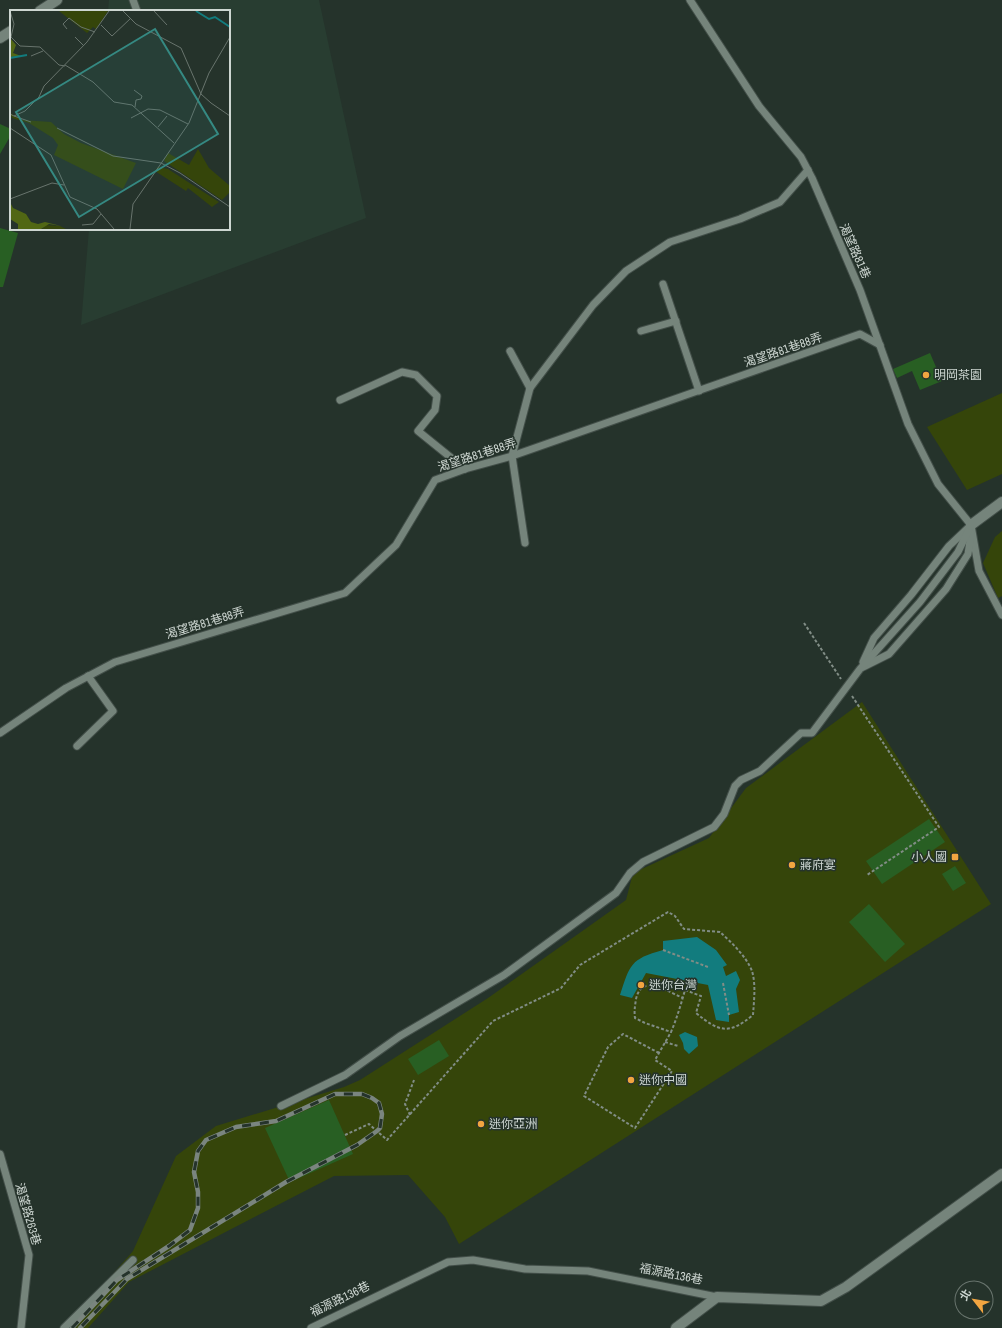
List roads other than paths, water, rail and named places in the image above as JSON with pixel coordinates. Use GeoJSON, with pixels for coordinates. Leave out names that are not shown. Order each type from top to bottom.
{"type":"FeatureCollection","features":[{"type":"Feature","properties":{"kind":"street"},"geometry":{"type":"LineString","coordinates":[[42,10],[57,0]]}},
{"type":"Feature","properties":{"kind":"street"},"geometry":{"type":"LineString","coordinates":[[0,38],[10,32]]}},
{"type":"Feature","properties":{"kind":"street"},"geometry":{"type":"LineString","coordinates":[[972,525],[1002,502]]}},
{"type":"Feature","properties":{"kind":"street","name":"福源路136巷"},"geometry":{"type":"LineString","coordinates":[[717,1297],[821,1301],[846,1287],[1002,1174]]}},
{"type":"Feature","properties":{"kind":"street"},"geometry":{"type":"LineString","coordinates":[[676,1328],[717,1297]]}},
{"type":"Feature","properties":{"kind":"lane"},"geometry":{"type":"LineString","coordinates":[[133,0],[137,10]]}},
{"type":"Feature","properties":{"kind":"lane","name":"渴望路81巷"},"geometry":{"type":"LineString","coordinates":[[690,0],[759,106],[801,157],[808,170],[860,290],[908,424],[938,484],[972,525]]}},
{"type":"Feature","properties":{"kind":"lane"},"geometry":{"type":"LineString","coordinates":[[525,543],[512,456],[530,388],[593,305],[626,271],[670,242],[740,219],[780,202],[808,170]]}},
{"type":"Feature","properties":{"kind":"lane"},"geometry":{"type":"LineString","coordinates":[[663,284],[699,390]]}},
{"type":"Feature","properties":{"kind":"lane"},"geometry":{"type":"LineString","coordinates":[[641,331],[676,322]]}},
{"type":"Feature","properties":{"kind":"lane","name":"渴望路81巷88弄"},"geometry":{"type":"LineString","coordinates":[[0,733],[66,688],[115,662],[345,593],[396,545],[435,480],[465,469],[512,456],[860,334],[880,345]]}},
{"type":"Feature","properties":{"kind":"lane"},"geometry":{"type":"LineString","coordinates":[[510,351],[530,388]]}},
{"type":"Feature","properties":{"kind":"lane"},"geometry":{"type":"LineString","coordinates":[[340,400],[402,372],[416,375],[437,396],[435,410],[418,431],[465,469]]}},
{"type":"Feature","properties":{"kind":"lane"},"geometry":{"type":"LineString","coordinates":[[972,525],[979,571],[1002,615]]}},
{"type":"Feature","properties":{"kind":"lane"},"geometry":{"type":"LineString","coordinates":[[860,669],[920,602],[958,552],[972,525]]}},
{"type":"Feature","properties":{"kind":"lane"},"geometry":{"type":"LineString","coordinates":[[281,1106],[346,1075],[400,1036],[504,975],[616,893],[630,873],[643,862],[714,827],[724,814],[735,786],[741,780],[760,771],[801,733],[812,733],[847,689],[860,669],[874,638],[949,546],[972,525]]}},
{"type":"Feature","properties":{"kind":"lane"},"geometry":{"type":"LineString","coordinates":[[860,669],[889,654],[946,589],[968,554],[972,525]]}},
{"type":"Feature","properties":{"kind":"lane"},"geometry":{"type":"LineString","coordinates":[[78,746],[113,711],[88,676]]}},
{"type":"Feature","properties":{"kind":"lane","name":"渴望路263巷"},"geometry":{"type":"LineString","coordinates":[[0,1154],[29,1255],[20,1328]]}},
{"type":"Feature","properties":{"kind":"lane"},"geometry":{"type":"LineString","coordinates":[[64,1328],[133,1260]]}},
{"type":"Feature","properties":{"kind":"lane","name":"福源路136巷"},"geometry":{"type":"LineString","coordinates":[[310,1328],[448,1262],[474,1260],[525,1269],[588,1271],[717,1297]]}},
{"type":"Feature","properties":{"kind":"water"},"geometry":{"type":"Polygon","coordinates":[[[697,937],[716,950],[727,965],[723,967],[726,976],[736,971],[740,980],[736,989],[739,1012],[729,1015],[729,1022],[716,1020],[708,985],[646,973],[632,998],[620,995],[629,970],[638,960],[652,953],[663,950],[663,941],[697,937]]]}},
{"type":"Feature","properties":{"kind":"water"},"geometry":{"type":"Polygon","coordinates":[[[685,1032],[697,1037],[698,1046],[689,1054],[684,1049],[679,1035],[685,1032]]]}},
{"type":"Feature","properties":{"kind":"railway"},"geometry":{"type":"LineString","coordinates":[[72,1328],[117,1280],[169,1246],[190,1230],[198,1208],[198,1192],[194,1172],[198,1151],[206,1140],[236,1127],[276,1121],[335,1094],[362,1094],[379,1103],[382,1114],[380,1128],[377,1131],[357,1145],[286,1182],[127,1279],[80,1328]]}},
{"type":"Feature","properties":{"kind":"place","name":"明岡茶園"},"geometry":{"type":"Point","coordinates":[926,375]}},
{"type":"Feature","properties":{"kind":"place","name":"小人國"},"geometry":{"type":"Point","coordinates":[955,857]}},
{"type":"Feature","properties":{"kind":"place","name":"蔣府宴"},"geometry":{"type":"Point","coordinates":[792,865]}},
{"type":"Feature","properties":{"kind":"place","name":"迷你台灣"},"geometry":{"type":"Point","coordinates":[641,985]}},
{"type":"Feature","properties":{"kind":"place","name":"迷你中國"},"geometry":{"type":"Point","coordinates":[631,1080]}},
{"type":"Feature","properties":{"kind":"place","name":"迷你亞洲"},"geometry":{"type":"Point","coordinates":[481,1124]}}]}
